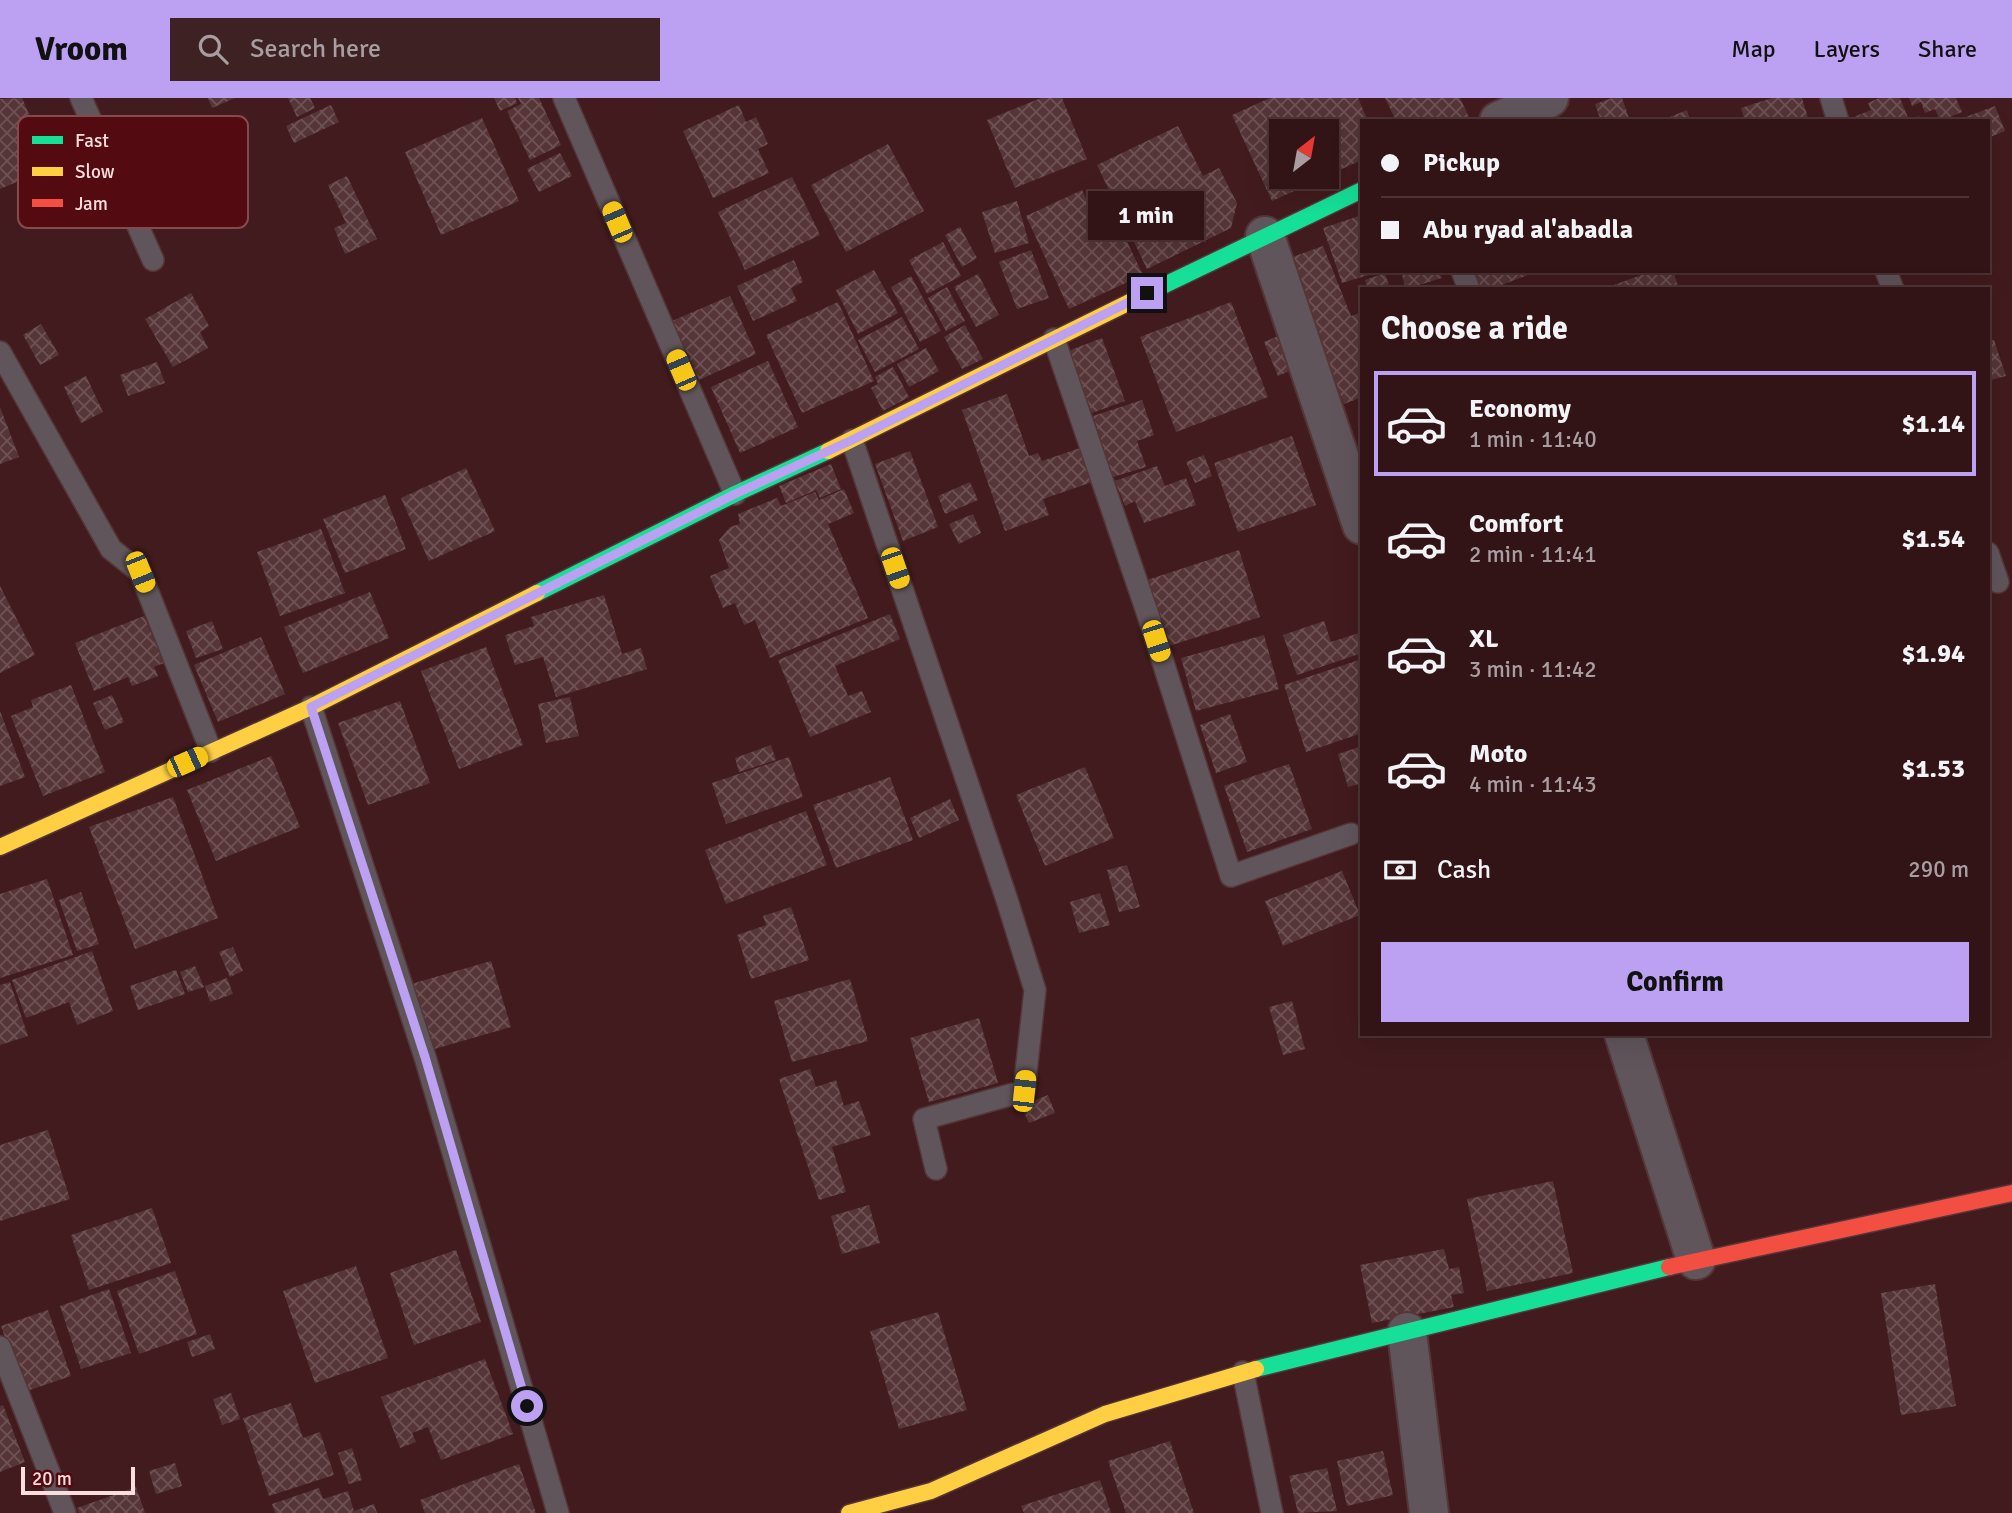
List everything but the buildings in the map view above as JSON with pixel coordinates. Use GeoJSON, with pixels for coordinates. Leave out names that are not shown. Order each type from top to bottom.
{"type":"FeatureCollection","features":[{"type":"Feature","properties":{"kind":"street"},"geometry":{"type":"LineString","coordinates":[[1503,119],[1549,98]]}},
{"type":"Feature","properties":{"kind":"street"},"geometry":{"type":"LineString","coordinates":[[0,847],[311,707],[735,494],[852,440],[1360,191]]}},
{"type":"Feature","properties":{"kind":"street"},"geometry":{"type":"LineString","coordinates":[[1265,236],[1360,519]]}},
{"type":"Feature","properties":{"kind":"street"},"geometry":{"type":"LineString","coordinates":[[1625,1036],[1696,1260]]}},
{"type":"Feature","properties":{"kind":"street"},"geometry":{"type":"LineString","coordinates":[[849,1513],[931,1491],[1105,1414],[1243,1372],[1696,1260],[2012,1193]]}},
{"type":"Feature","properties":{"kind":"street"},"geometry":{"type":"LineString","coordinates":[[1408,1332],[1429,1513]]}},
{"type":"Feature","properties":{"kind":"lane"},"geometry":{"type":"LineString","coordinates":[[81,98],[89,116]]}},
{"type":"Feature","properties":{"kind":"lane"},"geometry":{"type":"LineString","coordinates":[[564,98],[735,494]]}},
{"type":"Feature","properties":{"kind":"lane"},"geometry":{"type":"LineString","coordinates":[[1830,98],[1837,119]]}},
{"type":"Feature","properties":{"kind":"lane"},"geometry":{"type":"LineString","coordinates":[[139,228],[153,260]]}},
{"type":"Feature","properties":{"kind":"lane"},"geometry":{"type":"LineString","coordinates":[[1054,339],[1148,615],[1231,876],[1351,834]]}},
{"type":"Feature","properties":{"kind":"lane"},"geometry":{"type":"LineString","coordinates":[[0,352],[111,550],[140,572],[211,751]]}},
{"type":"Feature","properties":{"kind":"lane"},"geometry":{"type":"LineString","coordinates":[[852,440],[1035,990],[1024,1091],[924,1119],[936,1169]]}},
{"type":"Feature","properties":{"kind":"lane"},"geometry":{"type":"LineString","coordinates":[[1990,559],[1998,582]]}},
{"type":"Feature","properties":{"kind":"lane"},"geometry":{"type":"LineString","coordinates":[[311,707],[425,1057],[558,1513]]}},
{"type":"Feature","properties":{"kind":"lane"},"geometry":{"type":"LineString","coordinates":[[0,1348],[65,1513]]}},
{"type":"Feature","properties":{"kind":"lane"},"geometry":{"type":"LineString","coordinates":[[1243,1372],[1272,1513]]}},
{"type":"Feature","properties":{"kind":"lane"},"geometry":{"type":"LineString","coordinates":[[931,1491],[937,1513]]}},
{"type":"Feature","properties":{"kind":"traffic: fast"},"geometry":{"type":"LineString","coordinates":[[1148,293],[1360,191]]}},
{"type":"Feature","properties":{"kind":"traffic: fast"},"geometry":{"type":"LineString","coordinates":[[537,593],[735,494],[828,451]]}},
{"type":"Feature","properties":{"kind":"traffic: fast"},"geometry":{"type":"LineString","coordinates":[[1256,1369],[1669,1267]]}},
{"type":"Feature","properties":{"kind":"traffic: slow"},"geometry":{"type":"LineString","coordinates":[[828,451],[1148,293]]}},
{"type":"Feature","properties":{"kind":"traffic: slow"},"geometry":{"type":"LineString","coordinates":[[0,847],[311,707],[537,593]]}},
{"type":"Feature","properties":{"kind":"traffic: slow"},"geometry":{"type":"LineString","coordinates":[[849,1513],[931,1491],[1105,1414],[1256,1369]]}},
{"type":"Feature","properties":{"kind":"traffic: jam"},"geometry":{"type":"LineString","coordinates":[[1669,1267],[2012,1193]]}},
{"type":"Feature","properties":{"kind":"route"},"geometry":{"type":"LineString","coordinates":[[527,1406],[425,1057],[311,707],[735,494],[852,440],[1147,293]]}}]}
